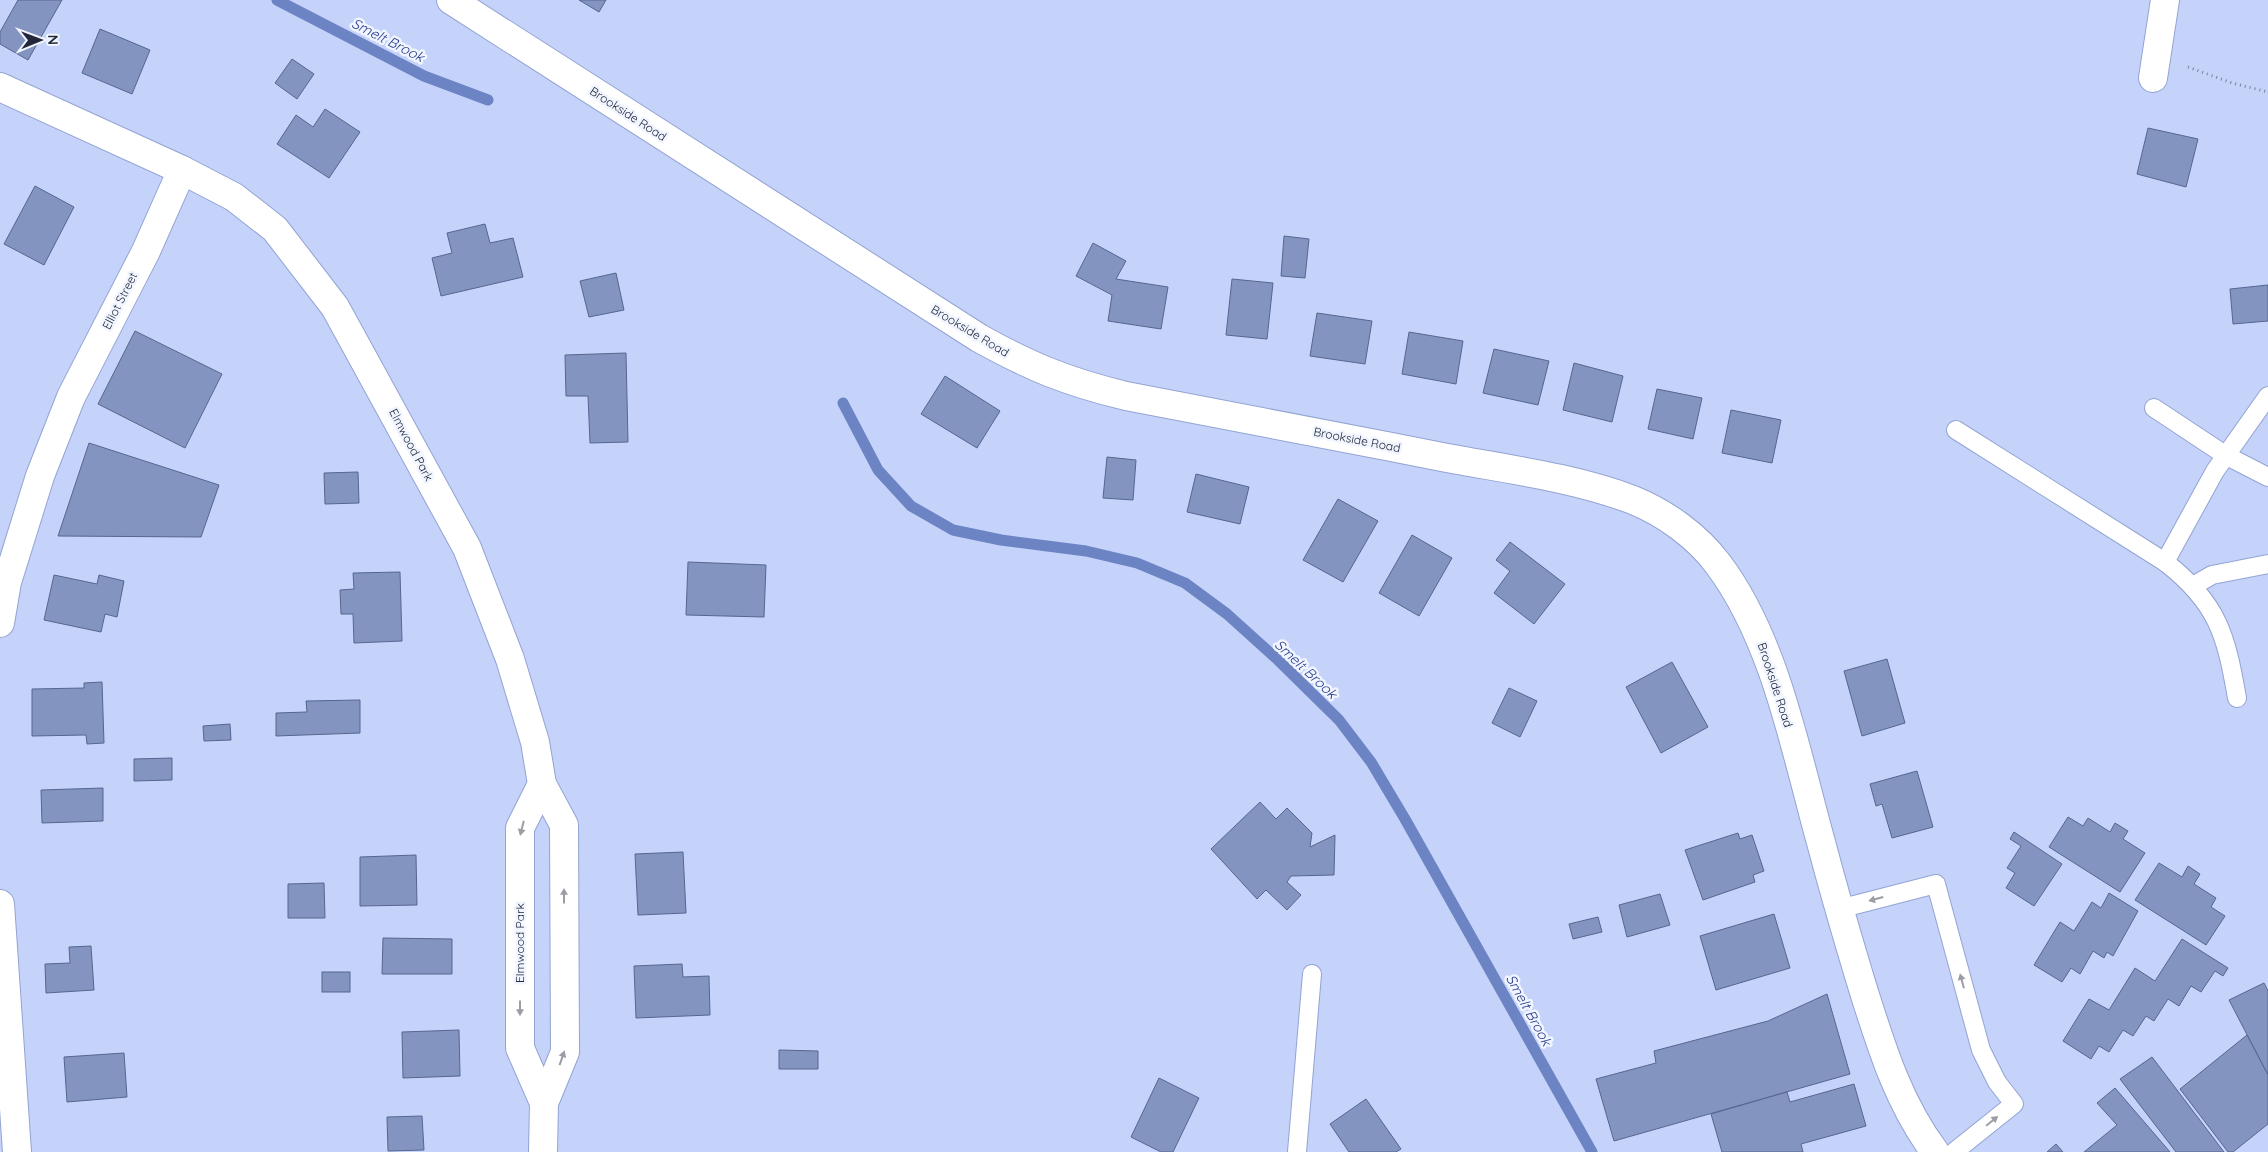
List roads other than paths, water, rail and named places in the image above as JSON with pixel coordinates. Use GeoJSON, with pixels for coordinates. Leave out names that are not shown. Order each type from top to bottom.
{"type":"FeatureCollection","features":[{"type":"Feature","properties":{"kind":"street","name":"Brookside Road"},"geometry":{"type":"LineString","coordinates":[[450,0],[979,338],[1038,369],[1066,380],[1126,396],[1546,477],[1632,500],[1656,511],[1671,521],[1700,544],[1717,562],[1743,603],[1759,635],[1778,686],[1839,909],[1887,1064],[1911,1117],[1935,1152]]}},
{"type":"Feature","properties":{"kind":"street"},"geometry":{"type":"LineString","coordinates":[[2154,72],[2165,0]]}},
{"type":"Feature","properties":{"kind":"street"},"geometry":{"type":"LineString","coordinates":[[0,87],[182,170]]}},
{"type":"Feature","properties":{"kind":"street","name":"Elliot Street"},"geometry":{"type":"LineString","coordinates":[[0,623],[7,582],[40,476],[71,397],[146,251],[182,170]]}},
{"type":"Feature","properties":{"kind":"street","name":"Elmwood Park"},"geometry":{"type":"LineString","coordinates":[[182,170],[234,197],[275,229],[335,307],[467,548],[510,659],[535,742],[542,784],[564,825],[565,1052],[544,1103],[543,1152]]}},
{"type":"Feature","properties":{"kind":"street","name":"Elmwood Park"},"geometry":{"type":"LineString","coordinates":[[542,784],[520,828],[520,1048],[544,1103]]}},
{"type":"Feature","properties":{"kind":"street"},"geometry":{"type":"LineString","coordinates":[[0,904],[17,1152]]}},
{"type":"Feature","properties":{"kind":"lane"},"geometry":{"type":"LineString","coordinates":[[2165,562],[2204,488],[2225,455],[2268,396]]}},
{"type":"Feature","properties":{"kind":"lane"},"geometry":{"type":"LineString","coordinates":[[2154,408],[2225,455],[2268,477]]}},
{"type":"Feature","properties":{"kind":"lane"},"geometry":{"type":"LineString","coordinates":[[1956,430],[2165,562],[2193,586],[2212,610],[2223,634],[2237,698]]}},
{"type":"Feature","properties":{"kind":"lane"},"geometry":{"type":"LineString","coordinates":[[2193,586],[2212,575],[2268,564]]}},
{"type":"Feature","properties":{"kind":"lane"},"geometry":{"type":"LineString","coordinates":[[1839,909],[1936,884],[1981,1050],[1997,1082],[2014,1104],[1954,1152]]}},
{"type":"Feature","properties":{"kind":"lane"},"geometry":{"type":"LineString","coordinates":[[1297,1152],[1312,974]]}},
{"type":"Feature","properties":{"kind":"waterway","name":"Smelt Brook"},"geometry":{"type":"LineString","coordinates":[[277,0],[424,76],[488,100]]}},
{"type":"Feature","properties":{"kind":"waterway","name":"Smelt Brook"},"geometry":{"type":"LineString","coordinates":[[843,403],[878,470],[911,506],[953,530],[1001,540],[1086,551],[1137,563],[1185,583],[1227,614],[1278,660],[1339,720],[1371,762],[1405,819],[1592,1152]]}}]}
